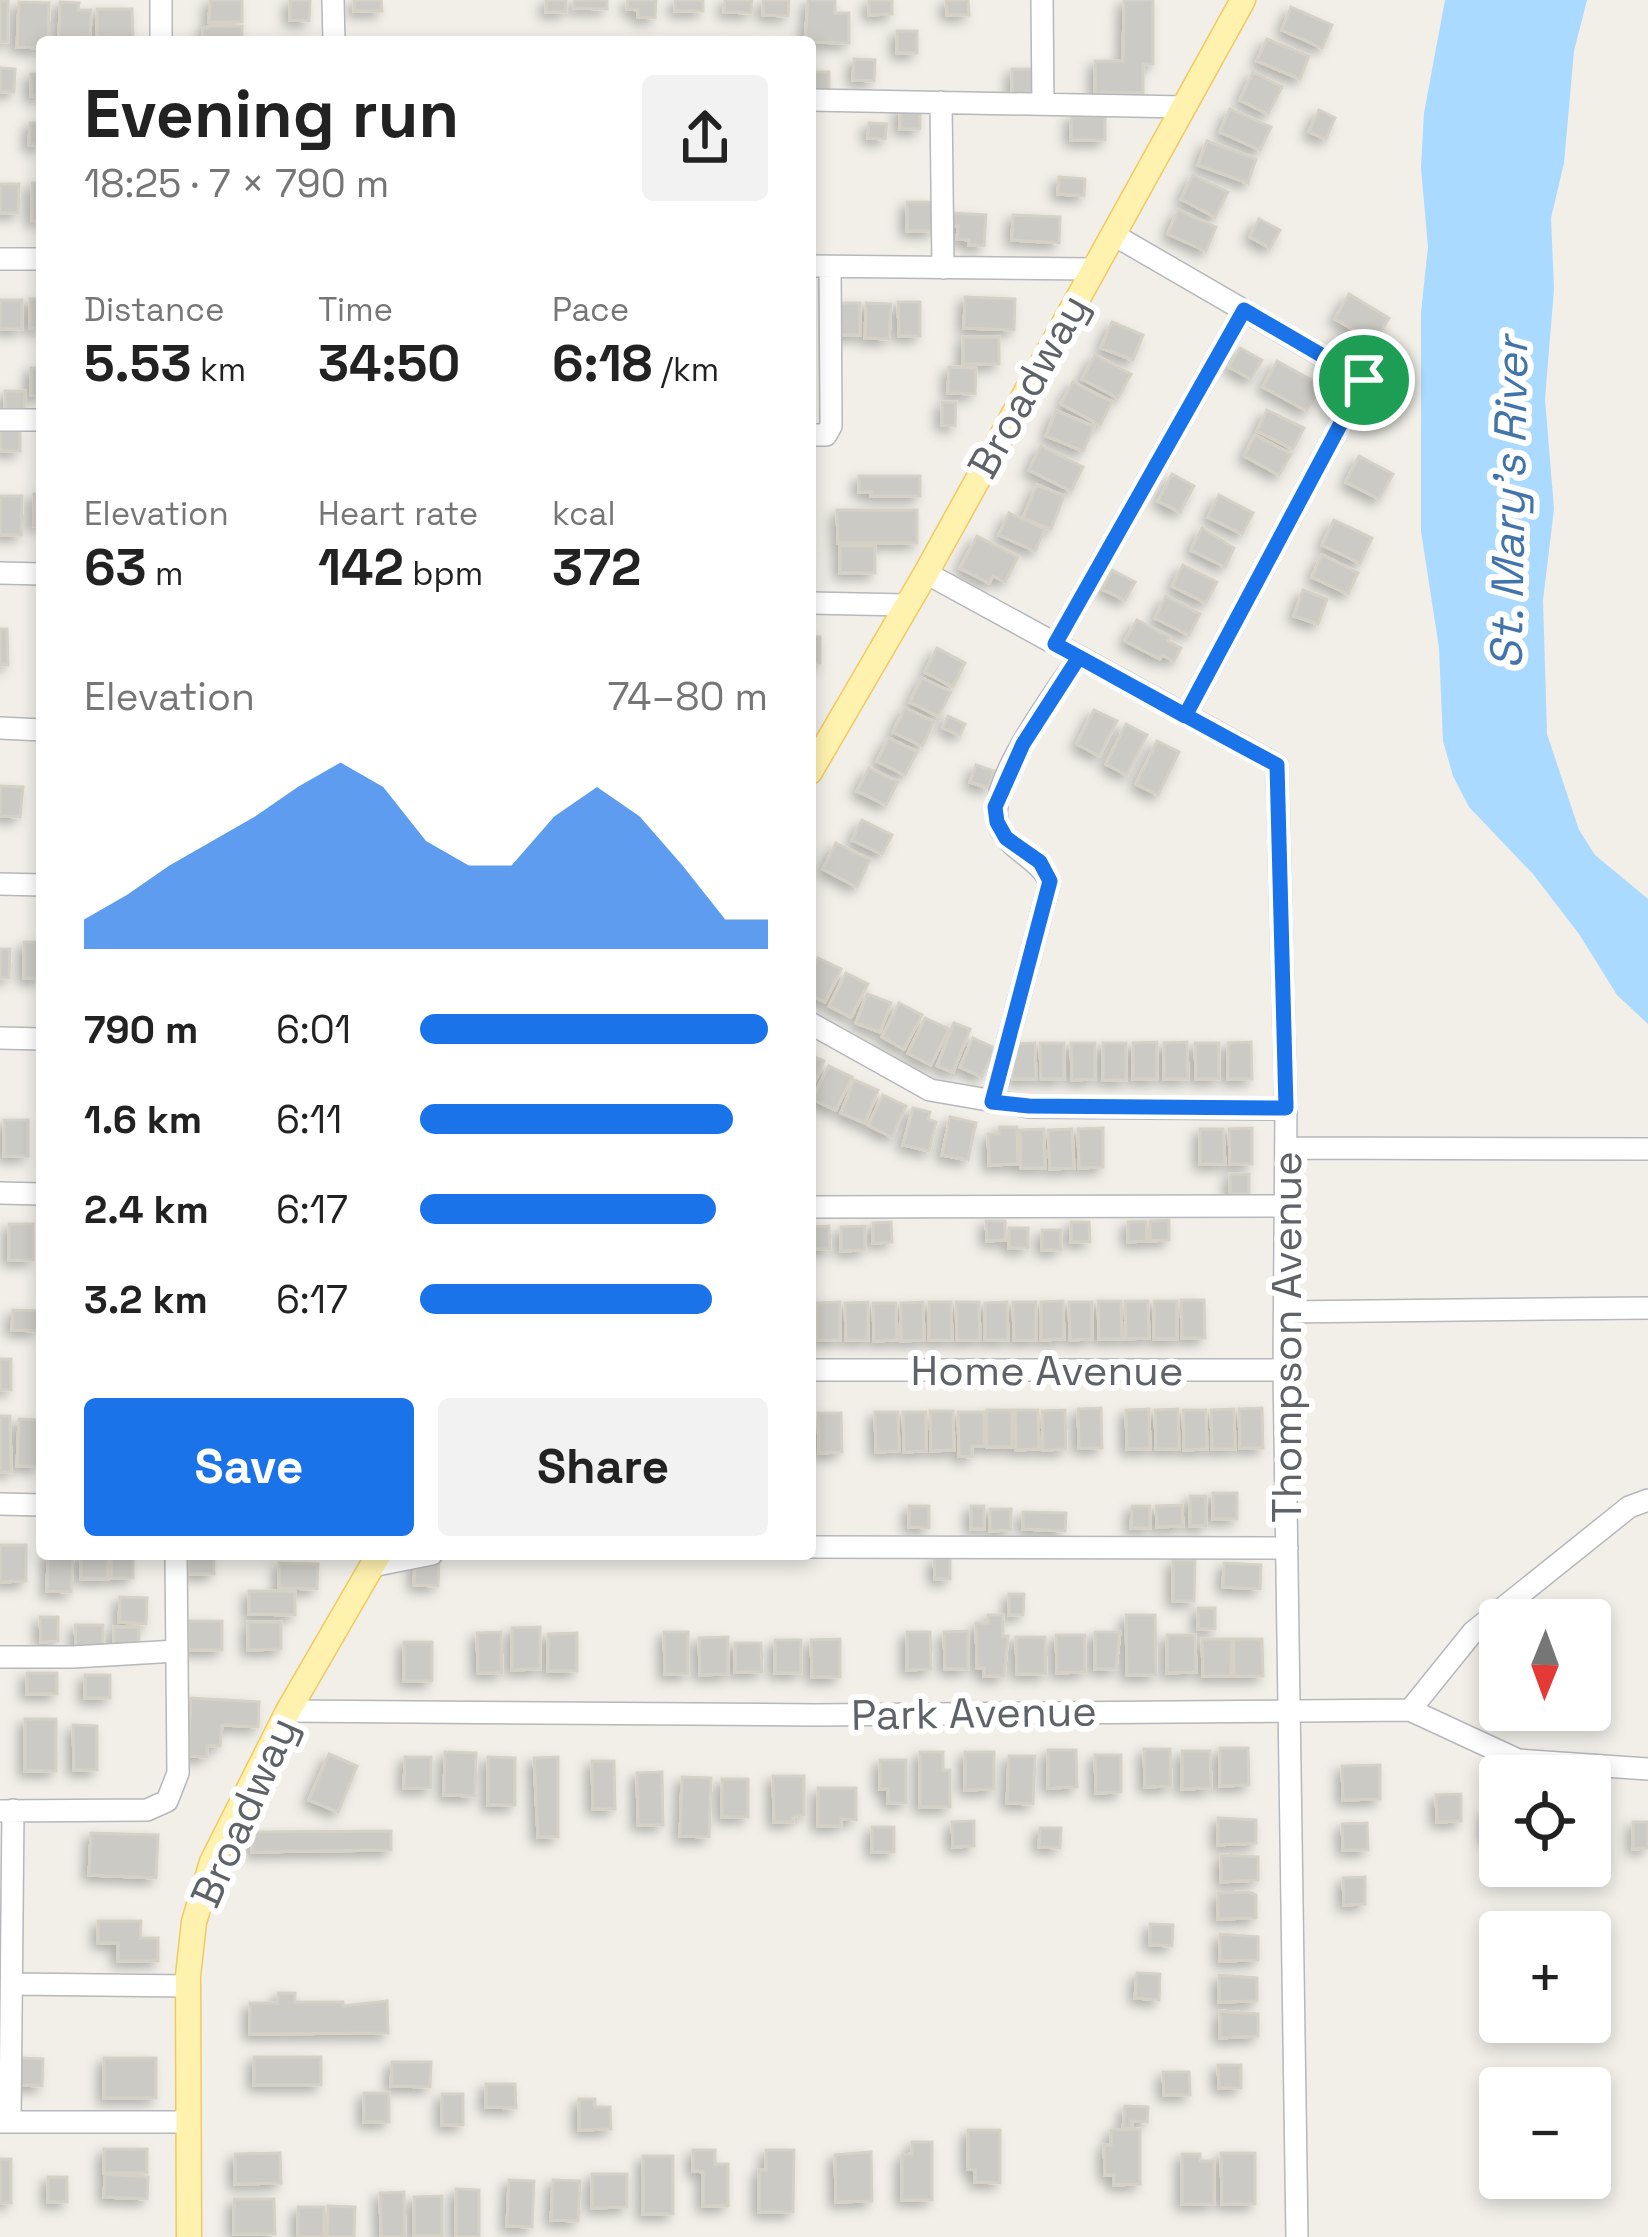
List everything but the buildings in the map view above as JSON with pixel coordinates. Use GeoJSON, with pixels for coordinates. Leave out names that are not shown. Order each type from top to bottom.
{"type":"FeatureCollection","features":[{"type":"Feature","properties":{"kind":"main road","name":"Broadway"},"geometry":{"type":"LineString","coordinates":[[816,762],[1244,0]]}},
{"type":"Feature","properties":{"kind":"main road","name":"Broadway"},"geometry":{"type":"LineString","coordinates":[[189,2237],[188,1986],[194,1922],[212,1862],[288,1711],[376,1560]]}},
{"type":"Feature","properties":{"kind":"street"},"geometry":{"type":"LineString","coordinates":[[161,0],[161,36]]}},
{"type":"Feature","properties":{"kind":"street"},"geometry":{"type":"LineString","coordinates":[[333,0],[334,36]]}},
{"type":"Feature","properties":{"kind":"street"},"geometry":{"type":"LineString","coordinates":[[1042,0],[1042,104]]}},
{"type":"Feature","properties":{"kind":"street"},"geometry":{"type":"LineString","coordinates":[[816,100],[1184,107]]}},
{"type":"Feature","properties":{"kind":"street"},"geometry":{"type":"LineString","coordinates":[[941,102],[943,268]]}},
{"type":"Feature","properties":{"kind":"street"},"geometry":{"type":"LineString","coordinates":[[1114,235],[1364,380],[1185,716]]}},
{"type":"Feature","properties":{"kind":"street"},"geometry":{"type":"LineString","coordinates":[[0,259],[36,259]]}},
{"type":"Feature","properties":{"kind":"street"},"geometry":{"type":"LineString","coordinates":[[816,435],[826,435],[830,426],[820,266],[1092,269]]}},
{"type":"Feature","properties":{"kind":"street"},"geometry":{"type":"LineString","coordinates":[[1055,644],[1244,310]]}},
{"type":"Feature","properties":{"kind":"street"},"geometry":{"type":"LineString","coordinates":[[0,419],[36,419]]}},
{"type":"Feature","properties":{"kind":"street"},"geometry":{"type":"LineString","coordinates":[[0,573],[36,574]]}},
{"type":"Feature","properties":{"kind":"street","name":"Thompson Avenue"},"geometry":{"type":"LineString","coordinates":[[926,573],[1277,765],[1286,1108],[1284,1370],[1297,2237]]}},
{"type":"Feature","properties":{"kind":"street"},"geometry":{"type":"LineString","coordinates":[[816,603],[906,605]]}},
{"type":"Feature","properties":{"kind":"street"},"geometry":{"type":"LineString","coordinates":[[992,1102],[1050,881],[1040,862],[1006,838],[995,807],[1023,744],[1079,657]]}},
{"type":"Feature","properties":{"kind":"street"},"geometry":{"type":"LineString","coordinates":[[0,728],[36,730]]}},
{"type":"Feature","properties":{"kind":"street"},"geometry":{"type":"LineString","coordinates":[[0,884],[36,885]]}},
{"type":"Feature","properties":{"kind":"street"},"geometry":{"type":"LineString","coordinates":[[816,1026],[930,1090],[992,1102],[1051,1107],[1286,1108]]}},
{"type":"Feature","properties":{"kind":"street"},"geometry":{"type":"LineString","coordinates":[[0,1038],[36,1039]]}},
{"type":"Feature","properties":{"kind":"street"},"geometry":{"type":"LineString","coordinates":[[1286,1148],[1648,1149]]}},
{"type":"Feature","properties":{"kind":"street"},"geometry":{"type":"LineString","coordinates":[[0,1193],[36,1194]]}},
{"type":"Feature","properties":{"kind":"street"},"geometry":{"type":"LineString","coordinates":[[816,1207],[1286,1206]]}},
{"type":"Feature","properties":{"kind":"street"},"geometry":{"type":"LineString","coordinates":[[1285,1312],[1648,1309]]}},
{"type":"Feature","properties":{"kind":"street","name":"Home Avenue"},"geometry":{"type":"LineString","coordinates":[[816,1370],[1284,1370]]}},
{"type":"Feature","properties":{"kind":"street"},"geometry":{"type":"LineString","coordinates":[[1410,1710],[1473,1632],[1629,1507],[1648,1500]]}},
{"type":"Feature","properties":{"kind":"street"},"geometry":{"type":"LineString","coordinates":[[0,1504],[36,1505]]}},
{"type":"Feature","properties":{"kind":"street"},"geometry":{"type":"LineString","coordinates":[[816,1547],[1287,1548]]}},
{"type":"Feature","properties":{"kind":"street"},"geometry":{"type":"LineString","coordinates":[[176,1560],[178,1774],[167,1801],[147,1810],[7,1810],[6,1958],[13,1984],[5,2122],[188,2122]]}},
{"type":"Feature","properties":{"kind":"street"},"geometry":{"type":"LineString","coordinates":[[0,1657],[177,1651]]}},
{"type":"Feature","properties":{"kind":"street","name":"Park Avenue"},"geometry":{"type":"LineString","coordinates":[[288,1711],[815,1715],[1410,1710],[1518,1760],[1648,1769]]}},
{"type":"Feature","properties":{"kind":"street"},"geometry":{"type":"LineString","coordinates":[[13,1984],[188,1986]]}},
{"type":"Feature","properties":{"kind":"water","name":"St. Mary's River"},"geometry":{"type":"Polygon","coordinates":[[[1445,0],[1587,0],[1574,51],[1564,163],[1551,218],[1554,289],[1545,399],[1554,509],[1543,600],[1547,734],[1579,830],[1595,855],[1648,899],[1648,1024],[1617,995],[1533,874],[1469,807],[1443,741],[1439,648],[1421,531],[1421,312],[1428,247],[1421,168],[1424,113],[1445,0]]]}},
{"type":"Feature","properties":{"kind":"route"},"geometry":{"type":"LineString","coordinates":[[1364,380],[1185,716],[1079,657],[1023,744],[998,794],[997,822],[1006,838],[1040,862],[1050,881],[992,1102],[1286,1108],[1277,765],[1185,716],[1079,657],[1055,644],[1244,310],[1364,380]]}}]}
